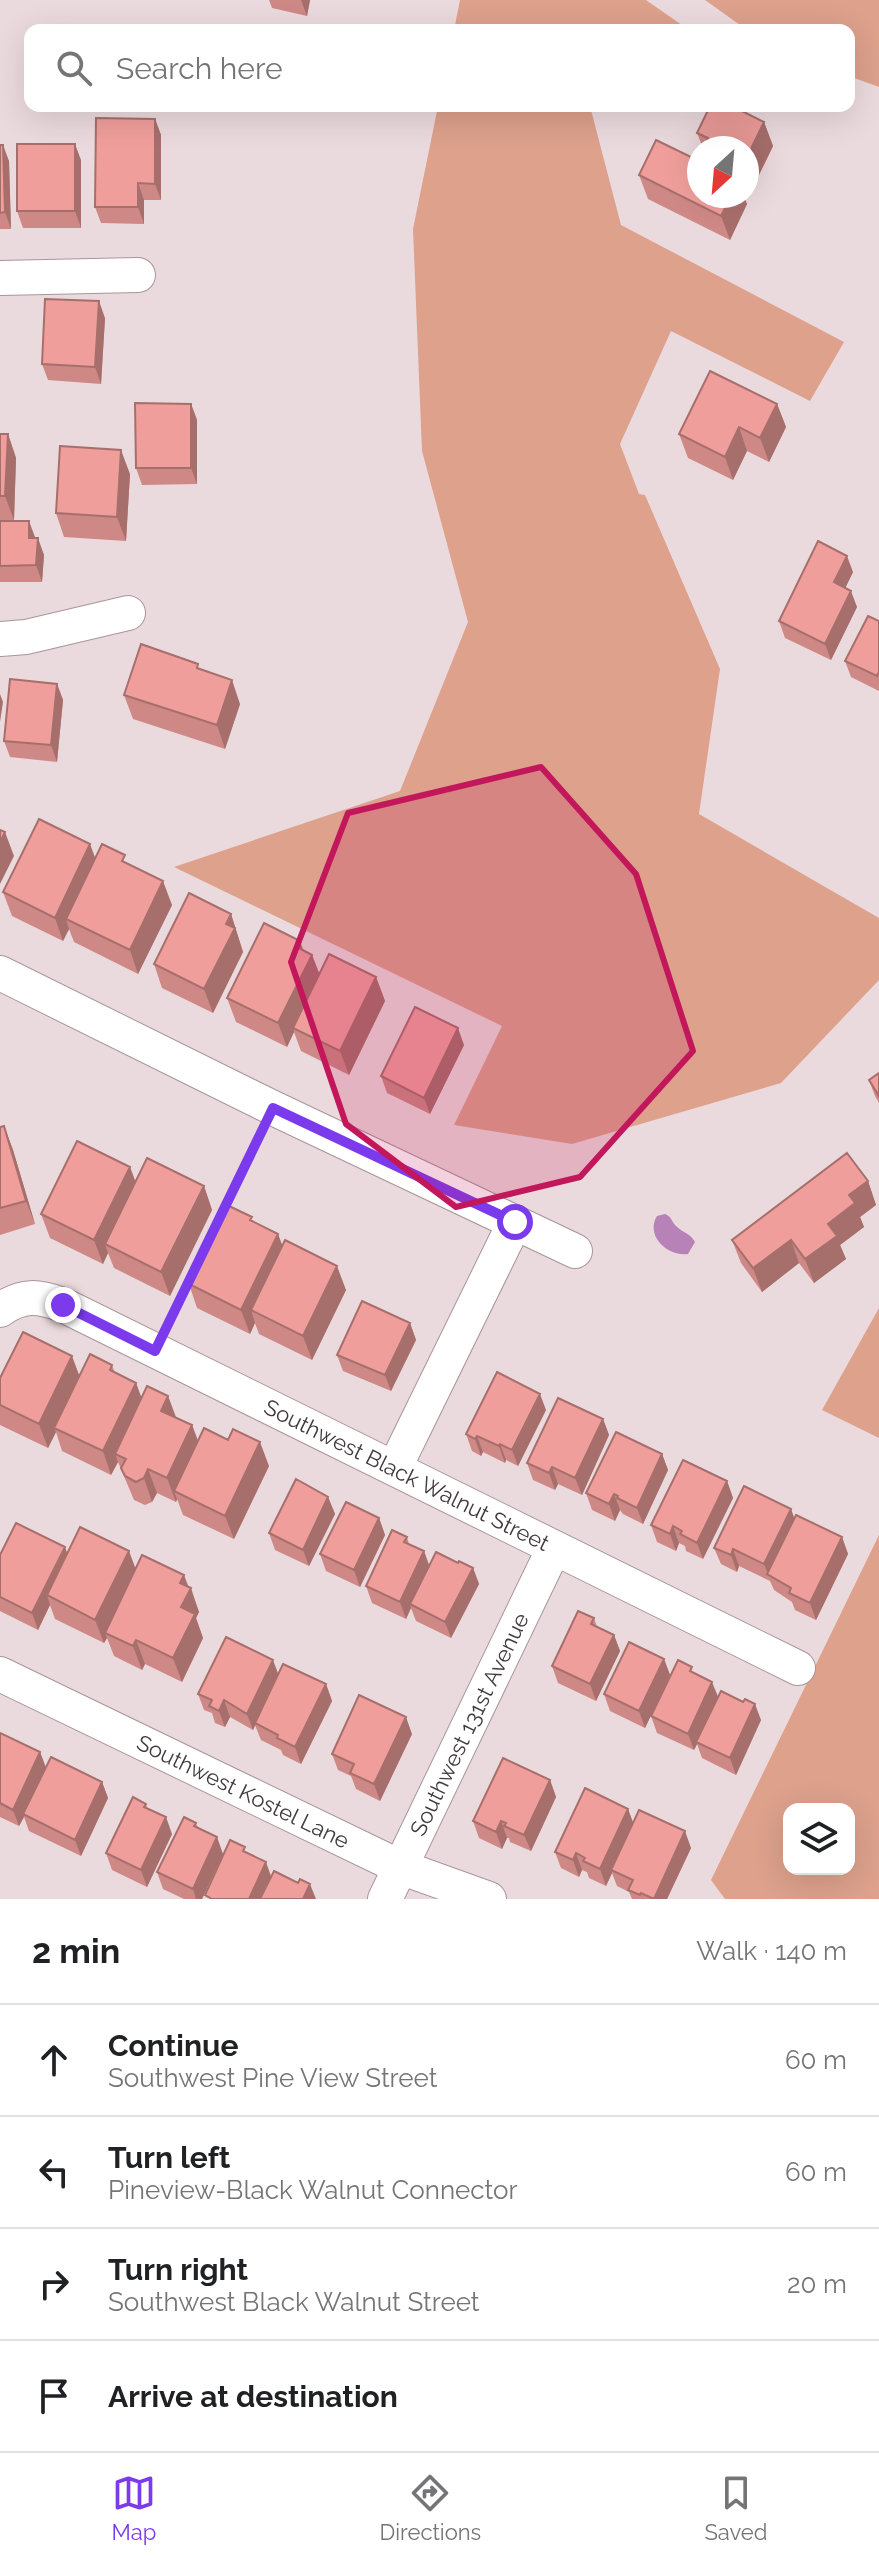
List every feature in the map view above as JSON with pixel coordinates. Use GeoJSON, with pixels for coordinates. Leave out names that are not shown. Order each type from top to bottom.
{"type":"FeatureCollection","features":[{"type":"Feature","properties":{"kind":"street"},"geometry":{"type":"LineString","coordinates":[[0,278],[138,275]]}},
{"type":"Feature","properties":{"kind":"street"},"geometry":{"type":"LineString","coordinates":[[0,639],[26,637],[128,613]]}},
{"type":"Feature","properties":{"kind":"street"},"geometry":{"type":"LineString","coordinates":[[0,973],[273,1108],[575,1251]]}},
{"type":"Feature","properties":{"kind":"street"},"geometry":{"type":"LineString","coordinates":[[395,1467],[515,1222]]}},
{"type":"Feature","properties":{"kind":"street","name":"Southwest Black Walnut Street"},"geometry":{"type":"LineString","coordinates":[[6,1306],[40,1296],[63,1305],[798,1668]]}},
{"type":"Feature","properties":{"kind":"street","name":"Southwest 131st Avenue"},"geometry":{"type":"LineString","coordinates":[[385,1899],[554,1548]]}},
{"type":"Feature","properties":{"kind":"street","name":"Southwest Kostel Lane"},"geometry":{"type":"LineString","coordinates":[[0,1674],[400,1867],[489,1899]]}},
{"type":"Feature","properties":{"kind":"path"},"geometry":{"type":"LineString","coordinates":[[155,1351],[273,1108]]}},
{"type":"Feature","properties":{"kind":"highlighted area"},"geometry":{"type":"Polygon","coordinates":[[[541,767],[636,874],[693,1051],[580,1177],[456,1207],[346,1124],[291,962],[348,813],[541,767]]]}},
{"type":"Feature","properties":{"kind":"shaded area"},"geometry":{"type":"Polygon","coordinates":[[[460,0],[646,0],[680,24],[455,24],[460,0]]]}},
{"type":"Feature","properties":{"kind":"shaded area"},"geometry":{"type":"Polygon","coordinates":[[[705,0],[879,0],[879,87],[855,78],[855,24],[739,24],[705,0]]]}},
{"type":"Feature","properties":{"kind":"shaded area"},"geometry":{"type":"Polygon","coordinates":[[[437,112],[592,112],[621,225],[844,342],[810,401],[671,331],[620,444],[639,494],[645,495],[720,669],[699,814],[879,918],[879,980],[781,1083],[572,1144],[454,1125],[502,1026],[174,867],[400,791],[468,622],[422,451],[413,229],[437,112]]]}},
{"type":"Feature","properties":{"kind":"shaded area"},"geometry":{"type":"Polygon","coordinates":[[[665,1214],[695,1242],[688,1254],[673,1252],[656,1237],[654,1223],[657,1216],[665,1214]]]}},
{"type":"Feature","properties":{"kind":"shaded area"},"geometry":{"type":"Polygon","coordinates":[[[879,1308],[879,1438],[822,1410],[879,1308]]]}},
{"type":"Feature","properties":{"kind":"shaded area"},"geometry":{"type":"Polygon","coordinates":[[[879,1535],[879,1899],[725,1899],[711,1880],[879,1535]]]}},
{"type":"Feature","properties":{"kind":"building"},"geometry":{"type":"Polygon","coordinates":[[[707,112],[744,112],[764,122],[757,136],[704,136],[697,133],[707,112]]]}},
{"type":"Feature","properties":{"kind":"building"},"geometry":{"type":"Polygon","coordinates":[[[96,118],[155,119],[155,184],[138,183],[138,207],[95,207],[96,118]]]}},
{"type":"Feature","properties":{"kind":"building"},"geometry":{"type":"Polygon","coordinates":[[[656,140],[687,155],[687,199],[639,175],[656,140]]]}},
{"type":"Feature","properties":{"kind":"building"},"geometry":{"type":"Polygon","coordinates":[[[17,144],[75,144],[75,211],[17,211],[17,144]]]}},
{"type":"Feature","properties":{"kind":"building"},"geometry":{"type":"Polygon","coordinates":[[[0,145],[3,145],[5,212],[0,213],[0,145]]]}},
{"type":"Feature","properties":{"kind":"building"},"geometry":{"type":"Polygon","coordinates":[[[705,208],[725,208],[721,216],[705,208]]]}},
{"type":"Feature","properties":{"kind":"building"},"geometry":{"type":"Polygon","coordinates":[[[45,299],[99,301],[95,367],[42,364],[45,299]]]}},
{"type":"Feature","properties":{"kind":"building"},"geometry":{"type":"Polygon","coordinates":[[[710,371],[777,404],[760,438],[739,427],[725,457],[679,434],[710,371]]]}},
{"type":"Feature","properties":{"kind":"building"},"geometry":{"type":"Polygon","coordinates":[[[135,403],[191,404],[191,468],[136,468],[135,403]]]}},
{"type":"Feature","properties":{"kind":"building"},"geometry":{"type":"Polygon","coordinates":[[[0,434],[8,434],[5,496],[0,496],[0,434]]]}},
{"type":"Feature","properties":{"kind":"building"},"geometry":{"type":"Polygon","coordinates":[[[60,446],[121,450],[117,517],[56,513],[60,446]]]}},
{"type":"Feature","properties":{"kind":"building"},"geometry":{"type":"Polygon","coordinates":[[[0,521],[29,521],[29,538],[38,538],[36,565],[0,566],[0,521]]]}},
{"type":"Feature","properties":{"kind":"building"},"geometry":{"type":"Polygon","coordinates":[[[818,541],[847,556],[834,582],[851,591],[825,644],[779,621],[818,541]]]}},
{"type":"Feature","properties":{"kind":"building"},"geometry":{"type":"Polygon","coordinates":[[[868,616],[879,621],[877,676],[845,661],[868,616]]]}},
{"type":"Feature","properties":{"kind":"building"},"geometry":{"type":"Polygon","coordinates":[[[141,644],[232,680],[217,725],[124,695],[141,644]]]}},
{"type":"Feature","properties":{"kind":"building"},"geometry":{"type":"Polygon","coordinates":[[[10,679],[57,684],[51,745],[4,741],[10,679]]]}},
{"type":"Feature","properties":{"kind":"building"},"geometry":{"type":"Polygon","coordinates":[[[39,819],[90,844],[55,918],[3,892],[39,819]]]}},
{"type":"Feature","properties":{"kind":"building"},"geometry":{"type":"Polygon","coordinates":[[[102,844],[125,855],[122,861],[163,881],[130,950],[66,919],[102,844]]]}},
{"type":"Feature","properties":{"kind":"building"},"geometry":{"type":"Polygon","coordinates":[[[189,893],[231,914],[226,924],[235,928],[204,989],[154,964],[189,893]]]}},
{"type":"Feature","properties":{"kind":"building"},"geometry":{"type":"Polygon","coordinates":[[[264,923],[300,941],[297,947],[312,955],[278,1023],[227,998],[264,923]]]}},
{"type":"Feature","properties":{"kind":"building"},"geometry":{"type":"Polygon","coordinates":[[[329,954],[376,977],[340,1051],[293,1028],[329,954]]]}},
{"type":"Feature","properties":{"kind":"building"},"geometry":{"type":"Polygon","coordinates":[[[415,1007],[458,1028],[424,1098],[381,1076],[415,1007]]]}},
{"type":"Feature","properties":{"kind":"building"},"geometry":{"type":"Polygon","coordinates":[[[879,1073],[879,1096],[869,1080],[879,1073]]]}},
{"type":"Feature","properties":{"kind":"building"},"geometry":{"type":"Polygon","coordinates":[[[4,1126],[26,1201],[0,1208],[0,1127],[4,1126]]]}},
{"type":"Feature","properties":{"kind":"building"},"geometry":{"type":"Polygon","coordinates":[[[77,1141],[130,1167],[94,1240],[41,1214],[77,1141]]]}},
{"type":"Feature","properties":{"kind":"building"},"geometry":{"type":"Polygon","coordinates":[[[847,1153],[868,1181],[849,1195],[855,1203],[828,1224],[837,1236],[805,1259],[791,1240],[753,1268],[732,1240],[847,1153]]]}},
{"type":"Feature","properties":{"kind":"building"},"geometry":{"type":"Polygon","coordinates":[[[147,1158],[204,1186],[161,1272],[105,1244],[147,1158]]]}},
{"type":"Feature","properties":{"kind":"building"},"geometry":{"type":"Polygon","coordinates":[[[227,1205],[278,1234],[241,1310],[189,1284],[227,1205]]]}},
{"type":"Feature","properties":{"kind":"building"},"geometry":{"type":"Polygon","coordinates":[[[285,1240],[337,1266],[303,1336],[251,1310],[285,1240]]]}},
{"type":"Feature","properties":{"kind":"building"},"geometry":{"type":"Polygon","coordinates":[[[362,1301],[410,1323],[385,1375],[337,1355],[362,1301]]]}},
{"type":"Feature","properties":{"kind":"building"},"geometry":{"type":"Polygon","coordinates":[[[23,1332],[72,1356],[39,1424],[0,1405],[0,1378],[23,1332]]]}},
{"type":"Feature","properties":{"kind":"building"},"geometry":{"type":"Polygon","coordinates":[[[90,1354],[112,1365],[110,1370],[136,1383],[103,1451],[54,1428],[90,1354]]]}},
{"type":"Feature","properties":{"kind":"building"},"geometry":{"type":"Polygon","coordinates":[[[497,1372],[540,1394],[512,1450],[466,1434],[497,1372]]]}},
{"type":"Feature","properties":{"kind":"building"},"geometry":{"type":"Polygon","coordinates":[[[147,1386],[168,1396],[161,1411],[192,1425],[167,1478],[148,1469],[144,1478],[136,1482],[125,1476],[121,1468],[126,1459],[115,1454],[147,1386]]]}},
{"type":"Feature","properties":{"kind":"building"},"geometry":{"type":"Polygon","coordinates":[[[558,1398],[603,1419],[575,1478],[552,1467],[549,1473],[527,1463],[558,1398]]]}},
{"type":"Feature","properties":{"kind":"building"},"geometry":{"type":"Polygon","coordinates":[[[204,1428],[228,1440],[233,1429],[260,1442],[225,1516],[174,1491],[204,1428]]]}},
{"type":"Feature","properties":{"kind":"building"},"geometry":{"type":"Polygon","coordinates":[[[616,1432],[662,1454],[637,1508],[614,1494],[609,1504],[586,1493],[616,1432]]]}},
{"type":"Feature","properties":{"kind":"building"},"geometry":{"type":"Polygon","coordinates":[[[683,1460],[727,1481],[697,1543],[680,1534],[682,1531],[673,1526],[670,1534],[651,1525],[683,1460]]]}},
{"type":"Feature","properties":{"kind":"building"},"geometry":{"type":"Polygon","coordinates":[[[296,1479],[328,1497],[303,1550],[269,1533],[296,1479]]]}},
{"type":"Feature","properties":{"kind":"building"},"geometry":{"type":"Polygon","coordinates":[[[744,1486],[791,1509],[764,1564],[733,1549],[731,1555],[714,1548],[744,1486]]]}},
{"type":"Feature","properties":{"kind":"building"},"geometry":{"type":"Polygon","coordinates":[[[346,1502],[379,1518],[354,1570],[320,1554],[346,1502]]]}},
{"type":"Feature","properties":{"kind":"building"},"geometry":{"type":"Polygon","coordinates":[[[796,1515],[842,1537],[810,1603],[789,1593],[791,1588],[767,1574],[796,1515]]]}},
{"type":"Feature","properties":{"kind":"building"},"geometry":{"type":"Polygon","coordinates":[[[16,1523],[65,1547],[32,1613],[0,1597],[0,1555],[16,1523]]]}},
{"type":"Feature","properties":{"kind":"building"},"geometry":{"type":"Polygon","coordinates":[[[80,1527],[129,1551],[95,1620],[47,1595],[80,1527]]]}},
{"type":"Feature","properties":{"kind":"building"},"geometry":{"type":"Polygon","coordinates":[[[392,1530],[407,1537],[404,1542],[424,1551],[400,1602],[366,1586],[392,1530]]]}},
{"type":"Feature","properties":{"kind":"building"},"geometry":{"type":"Polygon","coordinates":[[[436,1552],[473,1568],[445,1622],[410,1604],[436,1552]]]}},
{"type":"Feature","properties":{"kind":"building"},"geometry":{"type":"Polygon","coordinates":[[[142,1555],[184,1575],[180,1583],[191,1588],[181,1607],[195,1614],[173,1658],[136,1640],[133,1646],[105,1633],[142,1555]]]}},
{"type":"Feature","properties":{"kind":"building"},"geometry":{"type":"Polygon","coordinates":[[[578,1611],[594,1618],[591,1624],[614,1635],[590,1684],[552,1666],[578,1611]]]}},
{"type":"Feature","properties":{"kind":"building"},"geometry":{"type":"Polygon","coordinates":[[[226,1637],[273,1660],[247,1714],[224,1700],[219,1711],[209,1706],[212,1700],[198,1694],[226,1637]]]}},
{"type":"Feature","properties":{"kind":"building"},"geometry":{"type":"Polygon","coordinates":[[[629,1642],[664,1659],[639,1711],[604,1694],[629,1642]]]}},
{"type":"Feature","properties":{"kind":"building"},"geometry":{"type":"Polygon","coordinates":[[[678,1660],[692,1667],[690,1671],[712,1682],[688,1734],[651,1716],[678,1660]]]}},
{"type":"Feature","properties":{"kind":"building"},"geometry":{"type":"Polygon","coordinates":[[[283,1664],[326,1684],[295,1747],[255,1723],[283,1664]]]}},
{"type":"Feature","properties":{"kind":"building"},"geometry":{"type":"Polygon","coordinates":[[[721,1691],[743,1702],[745,1699],[755,1704],[730,1758],[696,1742],[721,1691]]]}},
{"type":"Feature","properties":{"kind":"building"},"geometry":{"type":"Polygon","coordinates":[[[359,1695],[406,1717],[374,1784],[350,1773],[354,1764],[332,1754],[359,1695]]]}},
{"type":"Feature","properties":{"kind":"building"},"geometry":{"type":"Polygon","coordinates":[[[0,1733],[40,1752],[13,1810],[0,1803],[0,1733]]]}},
{"type":"Feature","properties":{"kind":"building"},"geometry":{"type":"Polygon","coordinates":[[[51,1757],[102,1782],[75,1840],[23,1814],[51,1757]]]}},
{"type":"Feature","properties":{"kind":"building"},"geometry":{"type":"Polygon","coordinates":[[[503,1758],[550,1780],[524,1835],[504,1826],[506,1823],[501,1821],[496,1832],[473,1821],[503,1758]]]}},
{"type":"Feature","properties":{"kind":"building"},"geometry":{"type":"Polygon","coordinates":[[[585,1788],[628,1809],[600,1869],[583,1861],[585,1858],[576,1853],[573,1860],[555,1852],[585,1788]]]}},
{"type":"Feature","properties":{"kind":"building"},"geometry":{"type":"Polygon","coordinates":[[[133,1797],[146,1804],[144,1807],[166,1817],[141,1870],[106,1853],[133,1797]]]}},
{"type":"Feature","properties":{"kind":"building"},"geometry":{"type":"Polygon","coordinates":[[[639,1810],[685,1831],[654,1899],[628,1890],[633,1880],[611,1870],[639,1810]]]}},
{"type":"Feature","properties":{"kind":"building"},"geometry":{"type":"Polygon","coordinates":[[[184,1817],[196,1823],[194,1826],[217,1837],[193,1889],[157,1872],[184,1817]]]}},
{"type":"Feature","properties":{"kind":"building"},"geometry":{"type":"Polygon","coordinates":[[[230,1840],[245,1847],[243,1851],[266,1862],[249,1899],[212,1899],[205,1895],[230,1840]]]}},
{"type":"Feature","properties":{"kind":"building"},"geometry":{"type":"Polygon","coordinates":[[[274,1871],[298,1883],[300,1879],[310,1884],[303,1899],[260,1899],[274,1871]]]}},
{"type":"Feature","properties":{"kind":"route"},"geometry":{"type":"LineString","coordinates":[[63,1305],[155,1351],[273,1108],[515,1222]]}}]}
